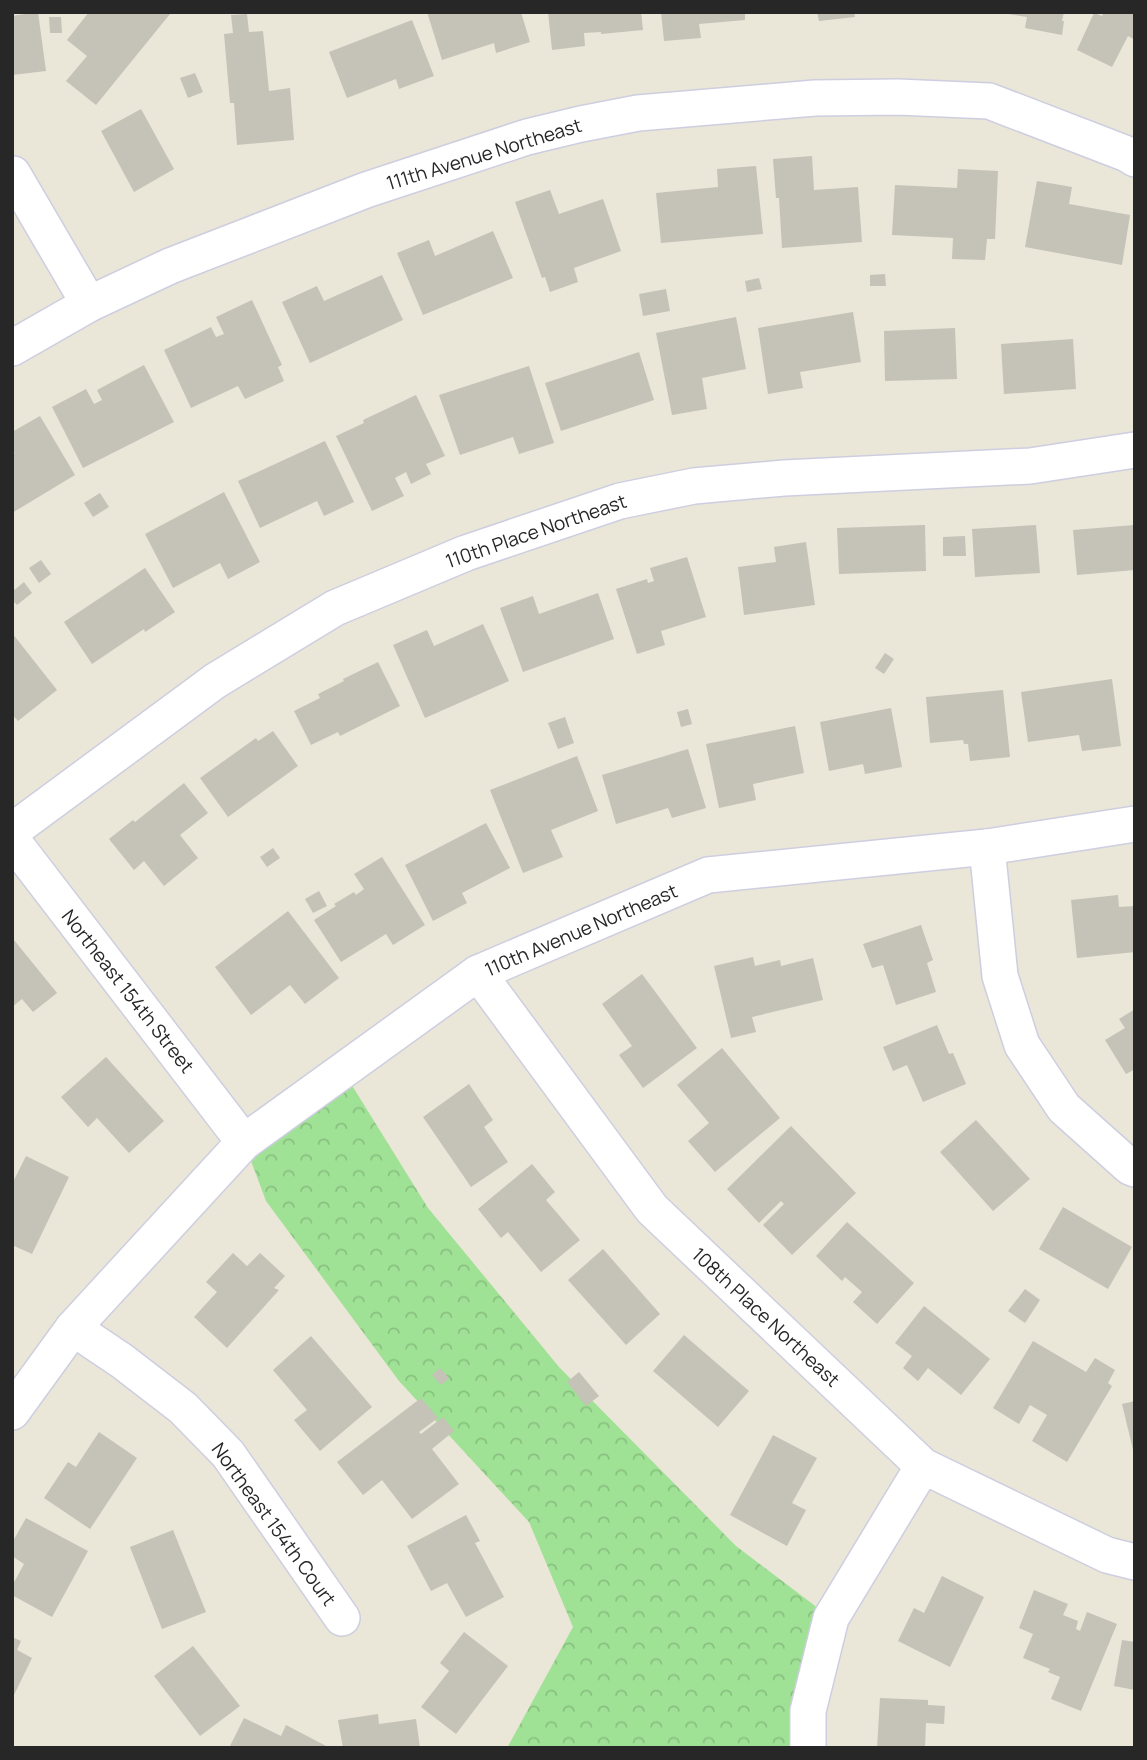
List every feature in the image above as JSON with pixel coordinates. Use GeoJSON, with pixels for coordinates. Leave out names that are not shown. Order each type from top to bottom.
{"type":"FeatureCollection","features":[{"type":"Feature","properties":{"kind":"street","name":"111th Avenue Northeast"},"geometry":{"type":"LineString","coordinates":[[12,348],[89,304],[170,266],[366,190],[527,137],[638,113],[815,98],[898,97],[989,101],[1135,159]]}},
{"type":"Feature","properties":{"kind":"street"},"geometry":{"type":"LineString","coordinates":[[13,174],[89,304]]}},
{"type":"Feature","properties":{"kind":"street","name":"110th Place Northeast"},"geometry":{"type":"LineString","coordinates":[[12,831],[215,681],[335,608],[492,544],[620,500],[694,486],[784,478],[1030,466],[1135,450]]}},
{"type":"Feature","properties":{"kind":"street","name":"110th Avenue Northeast"},"geometry":{"type":"LineString","coordinates":[[12,1412],[73,1328],[244,1142],[478,973],[708,876],[987,847],[1135,824]]}},
{"type":"Feature","properties":{"kind":"street","name":"Northeast 154th Street"},"geometry":{"type":"LineString","coordinates":[[12,840],[244,1142]]}},
{"type":"Feature","properties":{"kind":"street"},"geometry":{"type":"LineString","coordinates":[[987,847],[1000,976],[1022,1045],[1065,1108],[1135,1169]]}},
{"type":"Feature","properties":{"kind":"street","name":"108th Place Northeast"},"geometry":{"type":"LineString","coordinates":[[478,973],[652,1209],[923,1466],[1107,1555],[1135,1562]]}},
{"type":"Feature","properties":{"kind":"street","name":"Northeast 154th Court"},"geometry":{"type":"LineString","coordinates":[[73,1328],[122,1361],[183,1408],[228,1454],[342,1618]]}},
{"type":"Feature","properties":{"kind":"street"},"geometry":{"type":"LineString","coordinates":[[808,1748],[807,1711],[831,1618],[923,1466]]}},
{"type":"Feature","properties":{"kind":"green space"},"geometry":{"type":"Polygon","coordinates":[[[343,1071],[428,1208],[559,1367],[736,1546],[831,1618],[808,1748],[507,1748],[573,1627],[529,1522],[399,1381],[266,1201],[244,1142],[343,1071]]]}},
{"type":"Feature","properties":{"kind":"building"},"geometry":{"type":"Polygon","coordinates":[[[38,12],[46,71],[12,75],[12,16],[38,12]]]}},
{"type":"Feature","properties":{"kind":"building"},"geometry":{"type":"Polygon","coordinates":[[[89,12],[170,12],[96,105],[66,81],[87,56],[67,40],[89,12]]]}},
{"type":"Feature","properties":{"kind":"building"},"geometry":{"type":"Polygon","coordinates":[[[427,12],[521,12],[530,42],[496,53],[494,43],[442,60],[427,12]]]}},
{"type":"Feature","properties":{"kind":"building"},"geometry":{"type":"Polygon","coordinates":[[[548,12],[641,12],[643,30],[584,33],[585,46],[552,50],[548,12]]]}},
{"type":"Feature","properties":{"kind":"building"},"geometry":{"type":"Polygon","coordinates":[[[661,12],[745,12],[745,20],[699,24],[701,38],[664,41],[661,12]]]}},
{"type":"Feature","properties":{"kind":"building"},"geometry":{"type":"Polygon","coordinates":[[[817,12],[854,12],[855,17],[819,21],[817,12]]]}},
{"type":"Feature","properties":{"kind":"building"},"geometry":{"type":"Polygon","coordinates":[[[1008,12],[1064,12],[1062,35],[1025,28],[1027,17],[1008,12]]]}},
{"type":"Feature","properties":{"kind":"building"},"geometry":{"type":"Polygon","coordinates":[[[1104,12],[1135,12],[1135,40],[1128,36],[1112,67],[1077,50],[1094,13],[1102,16],[1104,12]]]}},
{"type":"Feature","properties":{"kind":"building"},"geometry":{"type":"Polygon","coordinates":[[[247,14],[249,32],[263,31],[269,91],[290,88],[294,140],[237,145],[224,34],[233,33],[231,15],[247,14]]]}},
{"type":"Feature","properties":{"kind":"building"},"geometry":{"type":"Polygon","coordinates":[[[49,17],[61,17],[62,33],[50,33],[49,17]]]}},
{"type":"Feature","properties":{"kind":"building"},"geometry":{"type":"Polygon","coordinates":[[[412,20],[434,76],[399,89],[396,79],[347,98],[329,52],[412,20]]]}},
{"type":"Feature","properties":{"kind":"building"},"geometry":{"type":"Polygon","coordinates":[[[195,73],[203,92],[188,98],[180,78],[195,73]]]}},
{"type":"Feature","properties":{"kind":"building"},"geometry":{"type":"Polygon","coordinates":[[[141,109],[174,169],[134,192],[101,131],[141,109]]]}},
{"type":"Feature","properties":{"kind":"building"},"geometry":{"type":"Polygon","coordinates":[[[812,156],[814,190],[858,187],[862,242],[782,248],[773,159],[812,156]]]}},
{"type":"Feature","properties":{"kind":"building"},"geometry":{"type":"Polygon","coordinates":[[[756,166],[763,234],[661,243],[656,193],[718,187],[717,169],[756,166]]]}},
{"type":"Feature","properties":{"kind":"building"},"geometry":{"type":"Polygon","coordinates":[[[958,169],[998,171],[995,239],[987,239],[985,260],[952,259],[953,238],[892,235],[895,185],[957,188],[958,169]]]}},
{"type":"Feature","properties":{"kind":"building"},"geometry":{"type":"Polygon","coordinates":[[[1037,181],[1072,187],[1069,204],[1130,215],[1122,265],[1025,247],[1037,181]]]}},
{"type":"Feature","properties":{"kind":"building"},"geometry":{"type":"Polygon","coordinates":[[[550,190],[559,214],[603,199],[621,251],[574,268],[578,282],[550,292],[545,277],[542,278],[515,202],[550,190]]]}},
{"type":"Feature","properties":{"kind":"building"},"geometry":{"type":"Polygon","coordinates":[[[493,231],[513,278],[423,315],[397,253],[429,240],[435,256],[493,231]]]}},
{"type":"Feature","properties":{"kind":"building"},"geometry":{"type":"Polygon","coordinates":[[[885,274],[886,286],[870,286],[870,275],[885,274]]]}},
{"type":"Feature","properties":{"kind":"building"},"geometry":{"type":"Polygon","coordinates":[[[382,275],[403,320],[310,363],[282,302],[317,286],[324,301],[382,275]]]}},
{"type":"Feature","properties":{"kind":"building"},"geometry":{"type":"Polygon","coordinates":[[[759,278],[762,289],[747,292],[745,281],[759,278]]]}},
{"type":"Feature","properties":{"kind":"building"},"geometry":{"type":"Polygon","coordinates":[[[666,289],[670,311],[643,316],[639,294],[666,289]]]}},
{"type":"Feature","properties":{"kind":"building"},"geometry":{"type":"Polygon","coordinates":[[[252,300],[282,365],[278,367],[284,381],[245,399],[238,386],[191,408],[164,350],[211,327],[216,337],[224,334],[216,317],[252,300]]]}},
{"type":"Feature","properties":{"kind":"building"},"geometry":{"type":"Polygon","coordinates":[[[853,312],[861,362],[800,372],[803,388],[768,394],[758,328],[853,312]]]}},
{"type":"Feature","properties":{"kind":"building"},"geometry":{"type":"Polygon","coordinates":[[[736,317],[746,369],[702,378],[707,409],[672,415],[656,333],[736,317]]]}},
{"type":"Feature","properties":{"kind":"building"},"geometry":{"type":"Polygon","coordinates":[[[955,328],[957,379],[885,381],[884,331],[955,328]]]}},
{"type":"Feature","properties":{"kind":"building"},"geometry":{"type":"Polygon","coordinates":[[[1073,339],[1076,389],[1004,394],[1001,344],[1073,339]]]}},
{"type":"Feature","properties":{"kind":"building"},"geometry":{"type":"Polygon","coordinates":[[[639,352],[654,400],[561,431],[545,383],[639,352]]]}},
{"type":"Feature","properties":{"kind":"building"},"geometry":{"type":"Polygon","coordinates":[[[144,365],[174,422],[83,468],[52,407],[86,389],[94,404],[102,400],[97,390],[144,365]]]}},
{"type":"Feature","properties":{"kind":"building"},"geometry":{"type":"Polygon","coordinates":[[[529,366],[554,443],[519,454],[513,437],[460,455],[439,395],[529,366]]]}},
{"type":"Feature","properties":{"kind":"building"},"geometry":{"type":"Polygon","coordinates":[[[416,395],[445,456],[426,464],[431,474],[411,484],[406,472],[395,478],[404,496],[372,511],[336,436],[416,395]]]}},
{"type":"Feature","properties":{"kind":"building"},"geometry":{"type":"Polygon","coordinates":[[[40,416],[75,475],[12,513],[12,455],[15,453],[12,450],[12,432],[40,416]]]}},
{"type":"Feature","properties":{"kind":"building"},"geometry":{"type":"Polygon","coordinates":[[[325,441],[354,502],[324,516],[317,501],[260,528],[238,481],[325,441]]]}},
{"type":"Feature","properties":{"kind":"building"},"geometry":{"type":"Polygon","coordinates":[[[224,492],[260,562],[228,579],[220,563],[173,588],[145,534],[224,492]]]}},
{"type":"Feature","properties":{"kind":"building"},"geometry":{"type":"Polygon","coordinates":[[[100,493],[109,507],[93,517],[84,503],[100,493]]]}},
{"type":"Feature","properties":{"kind":"building"},"geometry":{"type":"Polygon","coordinates":[[[925,525],[926,571],[839,574],[837,528],[925,525]]]}},
{"type":"Feature","properties":{"kind":"building"},"geometry":{"type":"Polygon","coordinates":[[[1036,525],[1040,573],[975,577],[972,529],[1036,525]]]}},
{"type":"Feature","properties":{"kind":"building"},"geometry":{"type":"Polygon","coordinates":[[[1134,525],[1135,570],[1077,575],[1073,530],[1134,525]]]}},
{"type":"Feature","properties":{"kind":"building"},"geometry":{"type":"Polygon","coordinates":[[[965,536],[966,556],[943,556],[943,537],[965,536]]]}},
{"type":"Feature","properties":{"kind":"building"},"geometry":{"type":"Polygon","coordinates":[[[806,542],[815,605],[744,615],[738,567],[776,562],[774,547],[806,542]]]}},
{"type":"Feature","properties":{"kind":"building"},"geometry":{"type":"Polygon","coordinates":[[[687,557],[706,617],[661,631],[665,645],[637,654],[616,589],[647,579],[648,583],[654,581],[650,568],[687,557]]]}},
{"type":"Feature","properties":{"kind":"building"},"geometry":{"type":"Polygon","coordinates":[[[41,560],[51,574],[39,583],[29,568],[41,560]]]}},
{"type":"Feature","properties":{"kind":"building"},"geometry":{"type":"Polygon","coordinates":[[[145,568],[175,612],[92,664],[64,622],[145,568]]]}},
{"type":"Feature","properties":{"kind":"building"},"geometry":{"type":"Polygon","coordinates":[[[24,582],[32,593],[17,605],[12,600],[12,592],[24,582]]]}},
{"type":"Feature","properties":{"kind":"building"},"geometry":{"type":"Polygon","coordinates":[[[598,593],[614,639],[523,672],[500,608],[533,596],[539,614],[598,593]]]}},
{"type":"Feature","properties":{"kind":"building"},"geometry":{"type":"Polygon","coordinates":[[[483,624],[509,681],[425,718],[393,645],[427,630],[434,646],[483,624]]]}},
{"type":"Feature","properties":{"kind":"building"},"geometry":{"type":"Polygon","coordinates":[[[12,633],[57,690],[18,721],[12,714],[12,633]]]}},
{"type":"Feature","properties":{"kind":"building"},"geometry":{"type":"Polygon","coordinates":[[[885,653],[894,659],[884,674],[875,668],[885,653]]]}},
{"type":"Feature","properties":{"kind":"building"},"geometry":{"type":"Polygon","coordinates":[[[378,662],[400,706],[340,736],[338,732],[311,745],[294,711],[320,698],[318,694],[344,681],[343,679],[378,662]]]}},
{"type":"Feature","properties":{"kind":"building"},"geometry":{"type":"Polygon","coordinates":[[[1112,679],[1121,746],[1082,751],[1079,735],[1028,742],[1021,692],[1112,679]]]}},
{"type":"Feature","properties":{"kind":"building"},"geometry":{"type":"Polygon","coordinates":[[[1003,690],[1010,757],[970,761],[968,744],[964,744],[963,740],[930,743],[926,697],[1003,690]]]}},
{"type":"Feature","properties":{"kind":"building"},"geometry":{"type":"Polygon","coordinates":[[[891,708],[902,767],[865,774],[863,764],[829,771],[820,722],[891,708]]]}},
{"type":"Feature","properties":{"kind":"building"},"geometry":{"type":"Polygon","coordinates":[[[688,709],[692,724],[681,727],[677,712],[688,709]]]}},
{"type":"Feature","properties":{"kind":"building"},"geometry":{"type":"Polygon","coordinates":[[[565,717],[574,743],[558,749],[548,723],[565,717]]]}},
{"type":"Feature","properties":{"kind":"building"},"geometry":{"type":"Polygon","coordinates":[[[795,726],[804,773],[753,784],[756,800],[719,808],[706,744],[795,726]]]}},
{"type":"Feature","properties":{"kind":"building"},"geometry":{"type":"Polygon","coordinates":[[[273,731],[298,766],[228,817],[200,778],[256,738],[258,741],[273,731]]]}},
{"type":"Feature","properties":{"kind":"building"},"geometry":{"type":"Polygon","coordinates":[[[688,749],[706,808],[672,818],[668,808],[616,824],[602,775],[688,749]]]}},
{"type":"Feature","properties":{"kind":"building"},"geometry":{"type":"Polygon","coordinates":[[[577,756],[598,811],[551,830],[563,857],[523,873],[490,790],[577,756]]]}},
{"type":"Feature","properties":{"kind":"building"},"geometry":{"type":"Polygon","coordinates":[[[184,783],[208,813],[180,835],[198,858],[164,886],[144,861],[134,870],[109,839],[184,783]]]}},
{"type":"Feature","properties":{"kind":"building"},"geometry":{"type":"Polygon","coordinates":[[[486,823],[510,868],[462,893],[467,903],[433,921],[405,865],[486,823]]]}},
{"type":"Feature","properties":{"kind":"building"},"geometry":{"type":"Polygon","coordinates":[[[273,848],[280,858],[267,867],[260,857],[273,848]]]}},
{"type":"Feature","properties":{"kind":"building"},"geometry":{"type":"Polygon","coordinates":[[[382,857],[425,925],[393,945],[386,934],[341,962],[314,920],[336,906],[334,904],[364,889],[354,874],[382,857]]]}},
{"type":"Feature","properties":{"kind":"building"},"geometry":{"type":"Polygon","coordinates":[[[319,891],[327,906],[313,913],[305,899],[319,891]]]}},
{"type":"Feature","properties":{"kind":"building"},"geometry":{"type":"Polygon","coordinates":[[[1118,895],[1119,907],[1135,906],[1135,952],[1077,958],[1071,900],[1118,895]]]}},
{"type":"Feature","properties":{"kind":"building"},"geometry":{"type":"Polygon","coordinates":[[[288,911],[339,978],[305,1004],[290,985],[251,1015],[215,967],[288,911]]]}},
{"type":"Feature","properties":{"kind":"building"},"geometry":{"type":"Polygon","coordinates":[[[921,925],[933,960],[927,963],[936,992],[896,1005],[883,965],[872,968],[863,944],[921,925]]]}},
{"type":"Feature","properties":{"kind":"building"},"geometry":{"type":"Polygon","coordinates":[[[14,940],[57,993],[33,1012],[22,999],[12,1007],[14,940]]]}},
{"type":"Feature","properties":{"kind":"building"},"geometry":{"type":"Polygon","coordinates":[[[753,957],[755,966],[780,960],[781,966],[813,958],[823,1000],[752,1017],[756,1032],[731,1038],[714,966],[753,957]]]}},
{"type":"Feature","properties":{"kind":"building"},"geometry":{"type":"Polygon","coordinates":[[[642,974],[697,1048],[643,1088],[619,1055],[632,1046],[602,1004],[642,974]]]}},
{"type":"Feature","properties":{"kind":"building"},"geometry":{"type":"Polygon","coordinates":[[[1135,1009],[1135,1069],[1126,1074],[1105,1040],[1125,1028],[1119,1019],[1135,1009]]]}},
{"type":"Feature","properties":{"kind":"building"},"geometry":{"type":"Polygon","coordinates":[[[937,1025],[966,1084],[923,1102],[907,1065],[893,1071],[883,1047],[937,1025]]]}},
{"type":"Feature","properties":{"kind":"building"},"geometry":{"type":"Polygon","coordinates":[[[722,1048],[780,1118],[715,1172],[688,1141],[709,1123],[677,1085],[722,1048]]]}},
{"type":"Feature","properties":{"kind":"building"},"geometry":{"type":"Polygon","coordinates":[[[106,1057],[164,1121],[129,1153],[97,1118],[88,1127],[61,1097],[106,1057]]]}},
{"type":"Feature","properties":{"kind":"building"},"geometry":{"type":"Polygon","coordinates":[[[469,1084],[493,1120],[484,1127],[508,1162],[471,1187],[423,1117],[469,1084]]]}},
{"type":"Feature","properties":{"kind":"building"},"geometry":{"type":"Polygon","coordinates":[[[976,1120],[1030,1179],[993,1211],[940,1152],[976,1120]]]}},
{"type":"Feature","properties":{"kind":"building"},"geometry":{"type":"Polygon","coordinates":[[[791,1126],[856,1193],[792,1255],[763,1225],[784,1204],[781,1201],[759,1223],[727,1189],[791,1126]]]}},
{"type":"Feature","properties":{"kind":"building"},"geometry":{"type":"Polygon","coordinates":[[[26,1156],[69,1177],[32,1254],[12,1245],[12,1184],[26,1156]]]}},
{"type":"Feature","properties":{"kind":"building"},"geometry":{"type":"Polygon","coordinates":[[[532,1164],[555,1192],[546,1200],[580,1240],[541,1272],[508,1232],[501,1238],[478,1209],[532,1164]]]}},
{"type":"Feature","properties":{"kind":"building"},"geometry":{"type":"Polygon","coordinates":[[[1063,1207],[1132,1247],[1108,1289],[1039,1249],[1063,1207]]]}},
{"type":"Feature","properties":{"kind":"building"},"geometry":{"type":"Polygon","coordinates":[[[847,1222],[914,1283],[877,1324],[853,1302],[862,1292],[845,1277],[842,1281],[816,1256],[847,1222]]]}},
{"type":"Feature","properties":{"kind":"building"},"geometry":{"type":"Polygon","coordinates":[[[603,1249],[660,1314],[626,1345],[568,1280],[603,1249]]]}},
{"type":"Feature","properties":{"kind":"building"},"geometry":{"type":"Polygon","coordinates":[[[233,1253],[247,1266],[260,1253],[285,1276],[274,1288],[279,1290],[227,1348],[194,1317],[217,1292],[206,1282],[233,1253]]]}},
{"type":"Feature","properties":{"kind":"building"},"geometry":{"type":"Polygon","coordinates":[[[1025,1289],[1040,1300],[1025,1323],[1008,1311],[1025,1289]]]}},
{"type":"Feature","properties":{"kind":"building"},"geometry":{"type":"Polygon","coordinates":[[[924,1306],[990,1359],[961,1395],[928,1368],[918,1381],[903,1368],[912,1356],[895,1343],[924,1306]]]}},
{"type":"Feature","properties":{"kind":"building"},"geometry":{"type":"Polygon","coordinates":[[[684,1335],[749,1391],[718,1427],[653,1371],[684,1335]]]}},
{"type":"Feature","properties":{"kind":"building"},"geometry":{"type":"Polygon","coordinates":[[[311,1336],[372,1407],[320,1451],[294,1420],[307,1410],[273,1370],[311,1336]]]}},
{"type":"Feature","properties":{"kind":"building"},"geometry":{"type":"Polygon","coordinates":[[[1033,1341],[1086,1372],[1095,1358],[1115,1370],[1108,1383],[1112,1386],[1067,1462],[1032,1441],[1047,1415],[1030,1405],[1019,1424],[993,1408],[1033,1341]]]}},
{"type":"Feature","properties":{"kind":"building"},"geometry":{"type":"Polygon","coordinates":[[[440,1368],[449,1378],[441,1385],[432,1375],[440,1368]]]}},
{"type":"Feature","properties":{"kind":"building"},"geometry":{"type":"Polygon","coordinates":[[[579,1372],[599,1396],[586,1406],[567,1382],[579,1372]]]}},
{"type":"Feature","properties":{"kind":"building"},"geometry":{"type":"Polygon","coordinates":[[[421,1398],[438,1418],[419,1432],[421,1434],[443,1417],[454,1431],[432,1449],[459,1484],[412,1519],[382,1480],[363,1495],[337,1462],[421,1398]]]}},
{"type":"Feature","properties":{"kind":"building"},"geometry":{"type":"Polygon","coordinates":[[[1135,1401],[1135,1454],[1134,1454],[1122,1404],[1135,1401]]]}},
{"type":"Feature","properties":{"kind":"building"},"geometry":{"type":"Polygon","coordinates":[[[99,1432],[137,1458],[90,1529],[44,1498],[68,1462],[76,1467],[99,1432]]]}},
{"type":"Feature","properties":{"kind":"building"},"geometry":{"type":"Polygon","coordinates":[[[773,1435],[817,1458],[792,1503],[806,1510],[787,1546],[730,1515],[773,1435]]]}},
{"type":"Feature","properties":{"kind":"building"},"geometry":{"type":"Polygon","coordinates":[[[466,1515],[480,1541],[475,1543],[504,1597],[466,1617],[447,1583],[431,1591],[407,1546],[466,1515]]]}},
{"type":"Feature","properties":{"kind":"building"},"geometry":{"type":"Polygon","coordinates":[[[26,1518],[88,1551],[52,1617],[12,1595],[12,1586],[24,1564],[12,1556],[12,1543],[26,1518]]]}},
{"type":"Feature","properties":{"kind":"building"},"geometry":{"type":"Polygon","coordinates":[[[173,1530],[206,1612],[162,1629],[130,1547],[173,1530]]]}},
{"type":"Feature","properties":{"kind":"building"},"geometry":{"type":"Polygon","coordinates":[[[942,1576],[984,1597],[950,1667],[898,1641],[914,1608],[924,1613],[942,1576]]]}},
{"type":"Feature","properties":{"kind":"building"},"geometry":{"type":"Polygon","coordinates":[[[1034,1590],[1068,1604],[1063,1615],[1078,1621],[1076,1629],[1080,1631],[1087,1612],[1117,1624],[1081,1711],[1051,1699],[1060,1677],[1048,1672],[1050,1669],[1023,1658],[1033,1634],[1019,1628],[1034,1590]]]}},
{"type":"Feature","properties":{"kind":"building"},"geometry":{"type":"Polygon","coordinates":[[[464,1632],[508,1666],[456,1734],[421,1707],[449,1671],[440,1663],[464,1632]]]}},
{"type":"Feature","properties":{"kind":"building"},"geometry":{"type":"Polygon","coordinates":[[[12,1637],[21,1641],[17,1650],[32,1658],[12,1699],[12,1637]]]}},
{"type":"Feature","properties":{"kind":"building"},"geometry":{"type":"Polygon","coordinates":[[[1122,1640],[1135,1642],[1135,1690],[1114,1686],[1122,1640]]]}},
{"type":"Feature","properties":{"kind":"building"},"geometry":{"type":"Polygon","coordinates":[[[193,1646],[240,1706],[200,1736],[154,1676],[193,1646]]]}},
{"type":"Feature","properties":{"kind":"building"},"geometry":{"type":"Polygon","coordinates":[[[880,1698],[928,1700],[928,1705],[945,1706],[944,1724],[926,1723],[925,1748],[877,1748],[880,1698]]]}},
{"type":"Feature","properties":{"kind":"building"},"geometry":{"type":"Polygon","coordinates":[[[378,1714],[379,1724],[416,1719],[420,1748],[343,1748],[338,1720],[378,1714]]]}},
{"type":"Feature","properties":{"kind":"building"},"geometry":{"type":"Polygon","coordinates":[[[244,1718],[281,1736],[286,1725],[330,1748],[229,1748],[244,1718]]]}}]}
